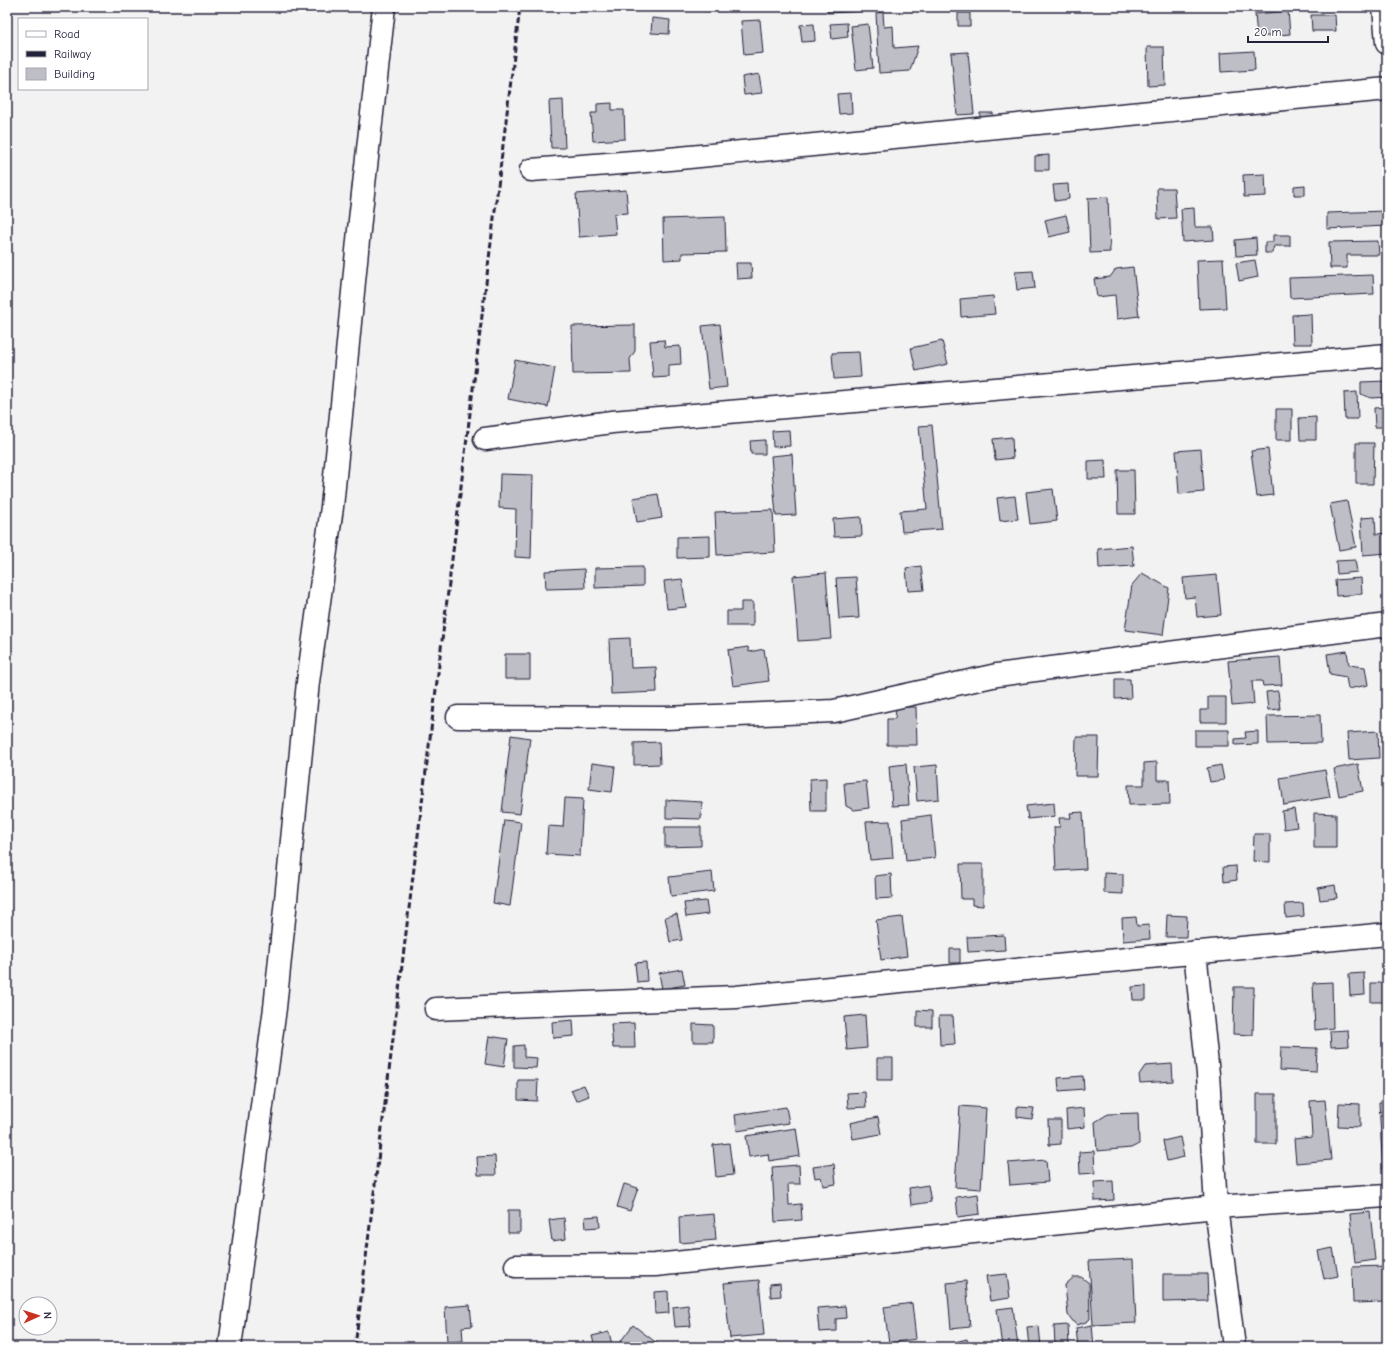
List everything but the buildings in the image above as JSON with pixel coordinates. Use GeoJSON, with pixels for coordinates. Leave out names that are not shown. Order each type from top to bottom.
{"type":"FeatureCollection","features":[{"type":"Feature","properties":{"kind":"street"},"geometry":{"type":"LineString","coordinates":[[230,1347],[275,1008],[308,682],[332,507],[360,220],[384,7]]}},
{"type":"Feature","properties":{"kind":"street"},"geometry":{"type":"LineString","coordinates":[[1384,7],[1387,43]]}},
{"type":"Feature","properties":{"kind":"street"},"geometry":{"type":"LineString","coordinates":[[531,170],[659,160],[1387,90]]}},
{"type":"Feature","properties":{"kind":"street"},"geometry":{"type":"LineString","coordinates":[[485,439],[612,422],[1387,355]]}},
{"type":"Feature","properties":{"kind":"street"},"geometry":{"type":"LineString","coordinates":[[458,717],[665,718],[834,711],[997,675],[1387,625]]}},
{"type":"Feature","properties":{"kind":"street"},"geometry":{"type":"LineString","coordinates":[[436,1009],[736,997],[1387,934]]}},
{"type":"Feature","properties":{"kind":"street"},"geometry":{"type":"LineString","coordinates":[[1196,952],[1208,1074],[1216,1207],[1234,1347]]}},
{"type":"Feature","properties":{"kind":"street"},"geometry":{"type":"LineString","coordinates":[[516,1266],[655,1265],[1216,1207],[1387,1196]]}},
{"type":"Feature","properties":{"kind":"railway"},"geometry":{"type":"LineString","coordinates":[[355,1347],[520,7]]}}]}
